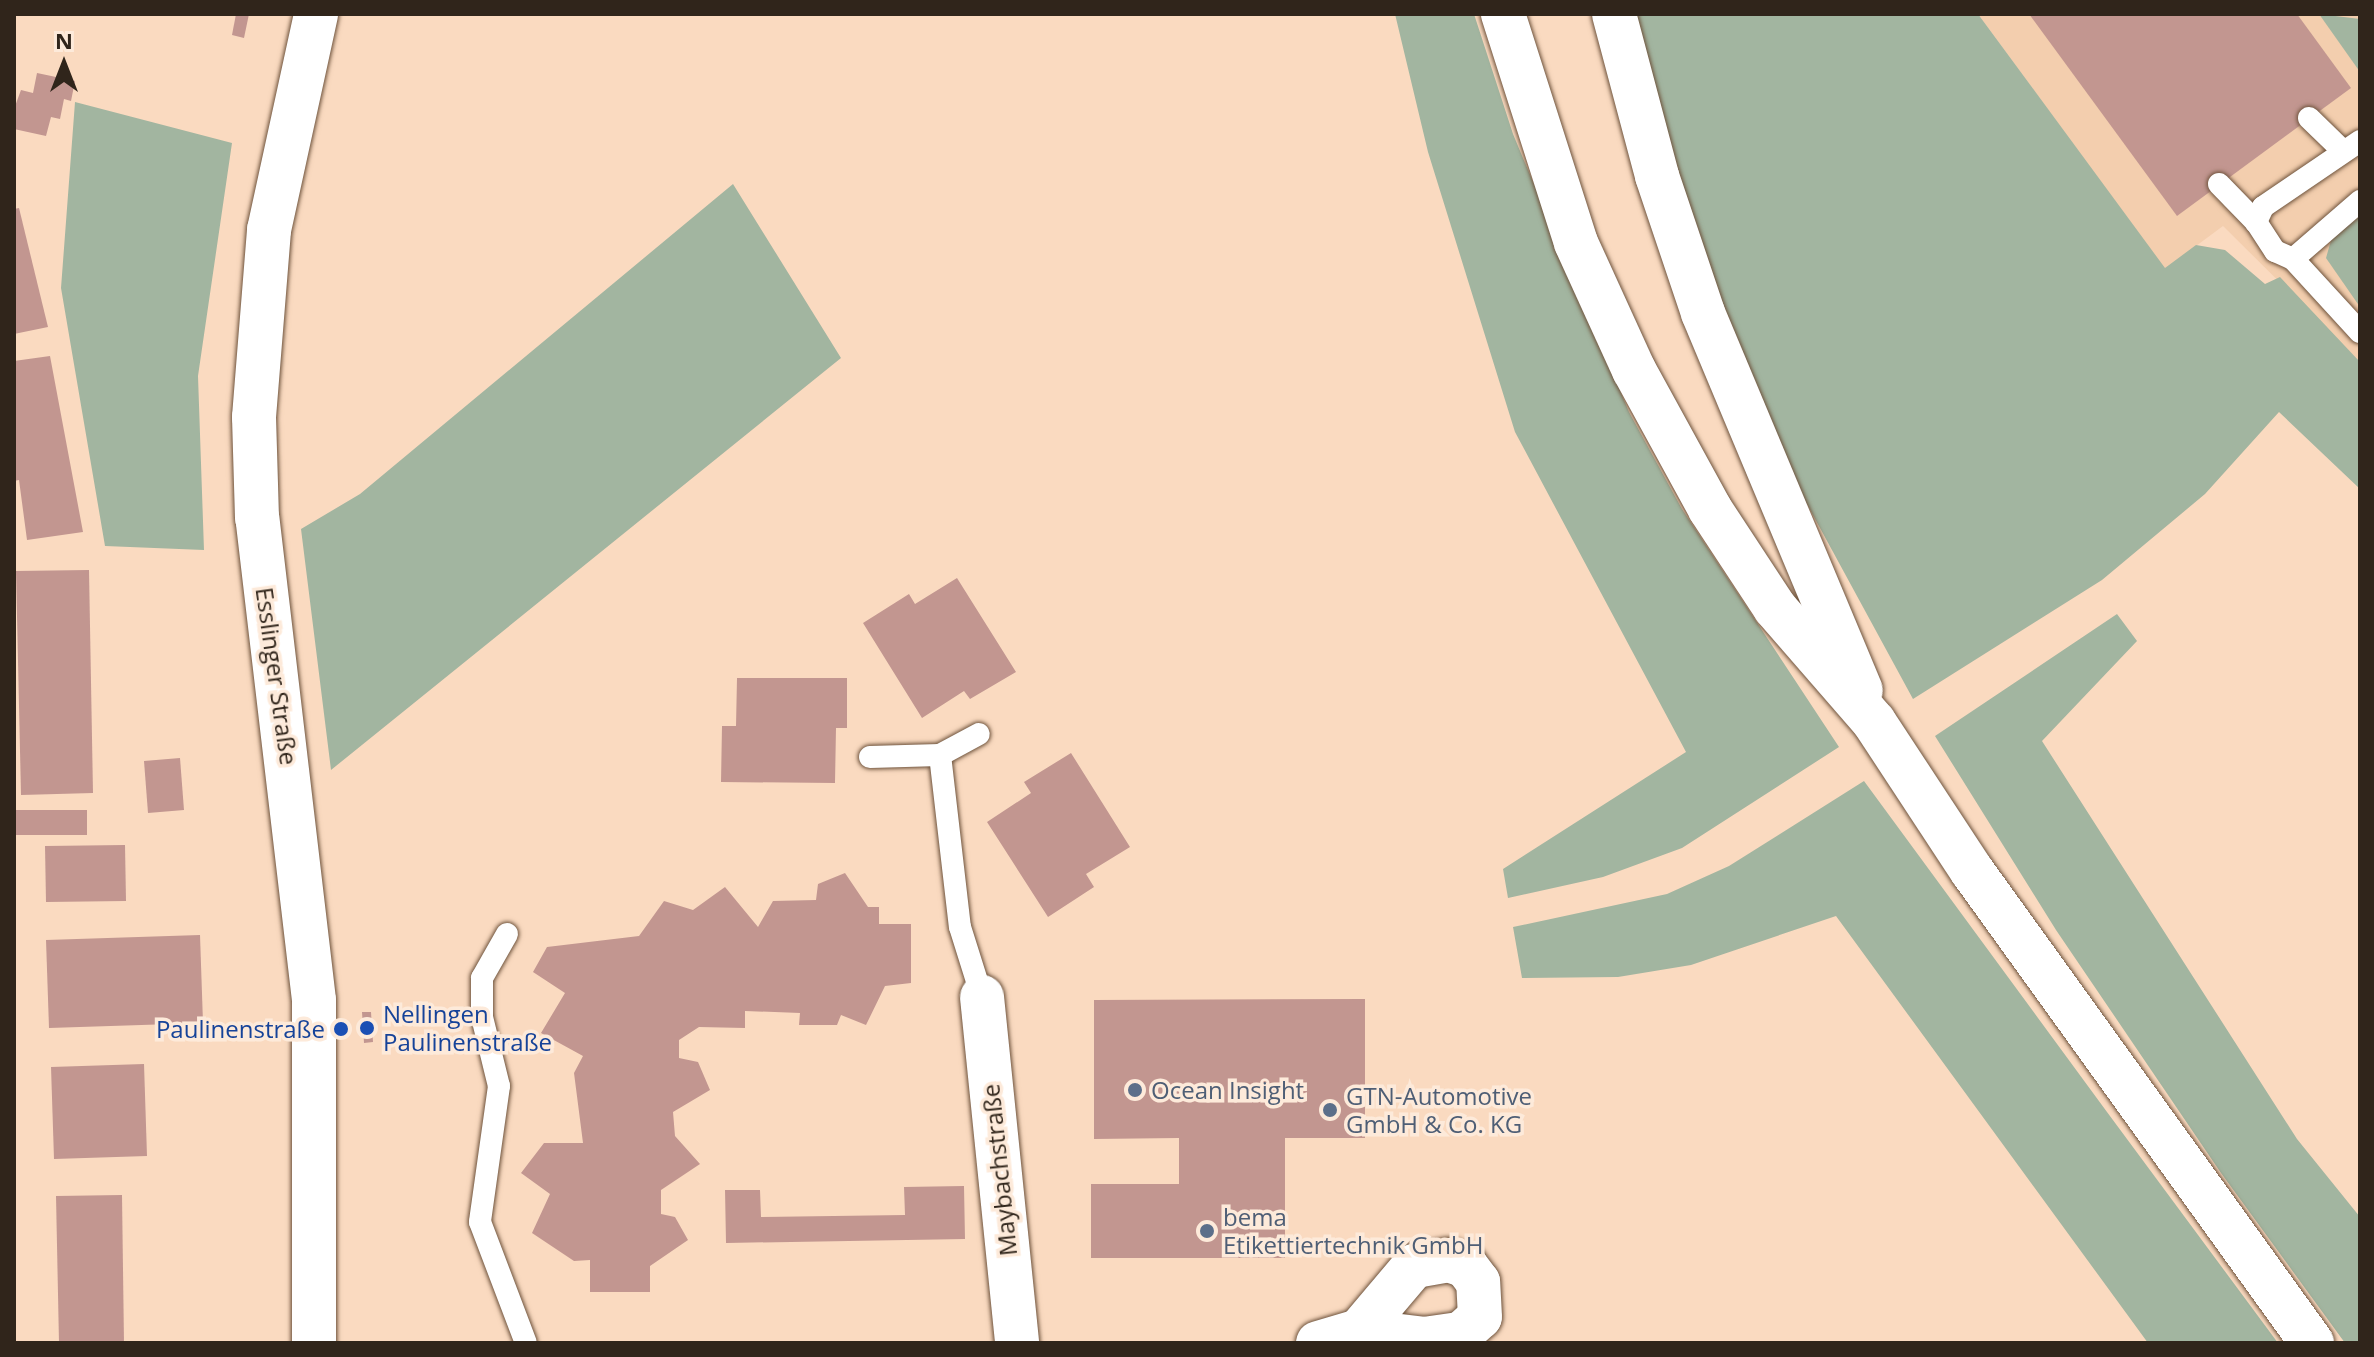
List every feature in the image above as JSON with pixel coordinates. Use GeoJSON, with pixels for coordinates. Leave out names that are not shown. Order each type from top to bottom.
{"type":"FeatureCollection","features":[{"type":"Feature","properties":{"kind":"main road","name":"Esslinger Straße"},"geometry":{"type":"LineString","coordinates":[[314,1343],[314,1000],[257,518],[254,417],[269,230],[316,14]]}},
{"type":"Feature","properties":{"kind":"main road"},"geometry":{"type":"LineString","coordinates":[[1503,14],[1557,197],[1634,370],[1754,579],[1874,722],[1972,871],[2312,1343]]}},
{"type":"Feature","properties":{"kind":"main road"},"geometry":{"type":"LineString","coordinates":[[1614,14],[1657,176],[1697,299],[1874,722]]}},
{"type":"Feature","properties":{"kind":"main road","name":"Maybachstraße"},"geometry":{"type":"LineString","coordinates":[[982,997],[1017,1343]]}},
{"type":"Feature","properties":{"kind":"lane"},"geometry":{"type":"LineString","coordinates":[[2256,222],[2263,207],[2350,145],[2309,118]]}},
{"type":"Feature","properties":{"kind":"lane"},"geometry":{"type":"LineString","coordinates":[[2219,184],[2256,222],[2275,251],[2293,259],[2360,332]]}},
{"type":"Feature","properties":{"kind":"lane"},"geometry":{"type":"LineString","coordinates":[[2293,259],[2360,201]]}},
{"type":"Feature","properties":{"kind":"lane"},"geometry":{"type":"LineString","coordinates":[[870,757],[940,755],[979,734]]}},
{"type":"Feature","properties":{"kind":"lane"},"geometry":{"type":"LineString","coordinates":[[940,755],[960,927],[982,997]]}},
{"type":"Feature","properties":{"kind":"lane"},"geometry":{"type":"LineString","coordinates":[[507,934],[482,978],[482,1017],[499,1086],[480,1222],[526,1343]]}},
{"type":"Feature","properties":{"kind":"shaded area"},"geometry":{"type":"Polygon","coordinates":[[[1978,14],[2360,14],[2360,362],[2223,226],[2165,269],[1978,14]]]}},
{"type":"Feature","properties":{"kind":"green space"},"geometry":{"type":"Polygon","coordinates":[[[1395,14],[1474,14],[1513,134],[1629,412],[1682,509],[1839,747],[1682,848],[1603,877],[1508,898],[1503,869],[1686,752],[1515,432],[1428,152],[1395,14]]]}},
{"type":"Feature","properties":{"kind":"green space"},"geometry":{"type":"Polygon","coordinates":[[[1634,14],[1978,14],[2165,268],[2196,245],[2225,250],[2265,284],[2280,277],[2360,362],[2360,489],[2279,412],[2205,494],[2102,580],[1913,699],[1789,471],[1705,270],[1634,14]]]}},
{"type":"Feature","properties":{"kind":"green space"},"geometry":{"type":"Polygon","coordinates":[[[2319,14],[2360,19],[2360,72],[2319,14]]]}},
{"type":"Feature","properties":{"kind":"green space"},"geometry":{"type":"Polygon","coordinates":[[[75,102],[232,143],[198,376],[204,550],[105,546],[61,288],[75,102]]]}},
{"type":"Feature","properties":{"kind":"green space"},"geometry":{"type":"Polygon","coordinates":[[[733,184],[841,358],[331,770],[301,529],[360,494],[733,184]]]}},
{"type":"Feature","properties":{"kind":"green space"},"geometry":{"type":"Polygon","coordinates":[[[2360,216],[2360,307],[2326,258],[2332,237],[2360,216]]]}},
{"type":"Feature","properties":{"kind":"green space"},"geometry":{"type":"Polygon","coordinates":[[[2117,614],[2137,641],[2042,741],[2297,1139],[2360,1217],[2360,1343],[2345,1343],[2221,1173],[2056,930],[1935,736],[2117,614]]]}},
{"type":"Feature","properties":{"kind":"green space"},"geometry":{"type":"Polygon","coordinates":[[[1864,781],[2278,1343],[2148,1343],[1836,916],[1691,965],[1618,977],[1522,978],[1513,927],[1667,894],[1729,866],[1864,781]]]}},
{"type":"Feature","properties":{"kind":"building"},"geometry":{"type":"Polygon","coordinates":[[[236,14],[249,14],[244,38],[232,35],[236,14]]]}},
{"type":"Feature","properties":{"kind":"building"},"geometry":{"type":"Polygon","coordinates":[[[2029,14],[2297,14],[2351,88],[2177,216],[2029,14]]]}},
{"type":"Feature","properties":{"kind":"building"},"geometry":{"type":"Polygon","coordinates":[[[37,73],[75,81],[71,101],[64,99],[60,119],[51,117],[46,136],[14,129],[14,109],[21,90],[33,93],[37,73]]]}},
{"type":"Feature","properties":{"kind":"building"},"geometry":{"type":"Polygon","coordinates":[[[19,208],[48,327],[14,334],[14,209],[19,208]]]}},
{"type":"Feature","properties":{"kind":"building"},"geometry":{"type":"Polygon","coordinates":[[[50,356],[83,532],[27,540],[19,480],[14,481],[14,361],[50,356]]]}},
{"type":"Feature","properties":{"kind":"building"},"geometry":{"type":"Polygon","coordinates":[[[89,570],[93,793],[21,795],[16,571],[89,570]]]}},
{"type":"Feature","properties":{"kind":"building"},"geometry":{"type":"Polygon","coordinates":[[[957,578],[1016,672],[970,699],[964,691],[922,718],[863,623],[909,594],[915,604],[957,578]]]}},
{"type":"Feature","properties":{"kind":"building"},"geometry":{"type":"Polygon","coordinates":[[[737,678],[847,678],[847,728],[836,728],[835,783],[721,782],[722,726],[736,726],[737,678]]]}},
{"type":"Feature","properties":{"kind":"building"},"geometry":{"type":"Polygon","coordinates":[[[1071,753],[1130,847],[1086,874],[1094,887],[1048,917],[987,822],[1031,793],[1024,782],[1071,753]]]}},
{"type":"Feature","properties":{"kind":"building"},"geometry":{"type":"Polygon","coordinates":[[[180,758],[184,810],[148,813],[144,761],[180,758]]]}},
{"type":"Feature","properties":{"kind":"building"},"geometry":{"type":"Polygon","coordinates":[[[14,810],[87,810],[87,835],[14,835],[14,810]]]}},
{"type":"Feature","properties":{"kind":"building"},"geometry":{"type":"Polygon","coordinates":[[[125,845],[126,901],[46,902],[45,846],[125,845]]]}},
{"type":"Feature","properties":{"kind":"building"},"geometry":{"type":"Polygon","coordinates":[[[845,873],[868,907],[879,907],[879,924],[911,924],[911,983],[885,986],[866,1025],[841,1015],[837,1025],[799,1025],[800,1013],[745,1011],[745,1028],[699,1027],[679,1040],[679,1058],[698,1062],[710,1090],[673,1112],[675,1136],[700,1164],[661,1190],[661,1214],[675,1217],[688,1240],[650,1266],[650,1292],[590,1292],[590,1260],[574,1261],[532,1233],[550,1194],[521,1173],[544,1143],[583,1143],[574,1073],[583,1056],[541,1033],[565,993],[533,972],[547,947],[639,936],[664,901],[693,910],[725,887],[758,927],[773,901],[816,900],[818,884],[845,873]]]}},
{"type":"Feature","properties":{"kind":"building"},"geometry":{"type":"Polygon","coordinates":[[[200,935],[203,1023],[49,1028],[46,940],[200,935]]]}},
{"type":"Feature","properties":{"kind":"building"},"geometry":{"type":"Polygon","coordinates":[[[1365,999],[1365,1138],[1285,1138],[1285,1258],[1091,1258],[1091,1184],[1179,1184],[1179,1138],[1094,1139],[1094,1000],[1365,999]]]}},
{"type":"Feature","properties":{"kind":"building"},"geometry":{"type":"Polygon","coordinates":[[[362,1012],[371,1012],[373,1042],[364,1043],[362,1012]]]}},
{"type":"Feature","properties":{"kind":"building"},"geometry":{"type":"Polygon","coordinates":[[[144,1064],[147,1156],[54,1159],[51,1067],[144,1064]]]}},
{"type":"Feature","properties":{"kind":"building"},"geometry":{"type":"Polygon","coordinates":[[[964,1186],[965,1239],[726,1243],[725,1190],[760,1190],[761,1217],[905,1215],[904,1187],[964,1186]]]}},
{"type":"Feature","properties":{"kind":"building"},"geometry":{"type":"Polygon","coordinates":[[[122,1195],[124,1343],[59,1343],[56,1196],[122,1195]]]}},
{"type":"Feature","properties":{"kind":"place","name":"Nellingen Paulinenstraße"},"geometry":{"type":"Point","coordinates":[367,1028]}},
{"type":"Feature","properties":{"kind":"place","name":"Paulinenstraße"},"geometry":{"type":"Point","coordinates":[341,1029]}},
{"type":"Feature","properties":{"kind":"place","name":"Ocean Insight"},"geometry":{"type":"Point","coordinates":[1135,1090]}},
{"type":"Feature","properties":{"kind":"place","name":"GTN-Automotive GmbH & Co. KG"},"geometry":{"type":"Point","coordinates":[1330,1110]}},
{"type":"Feature","properties":{"kind":"place","name":"bema Etikettiertechnik GmbH"},"geometry":{"type":"Point","coordinates":[1207,1231]}}]}
